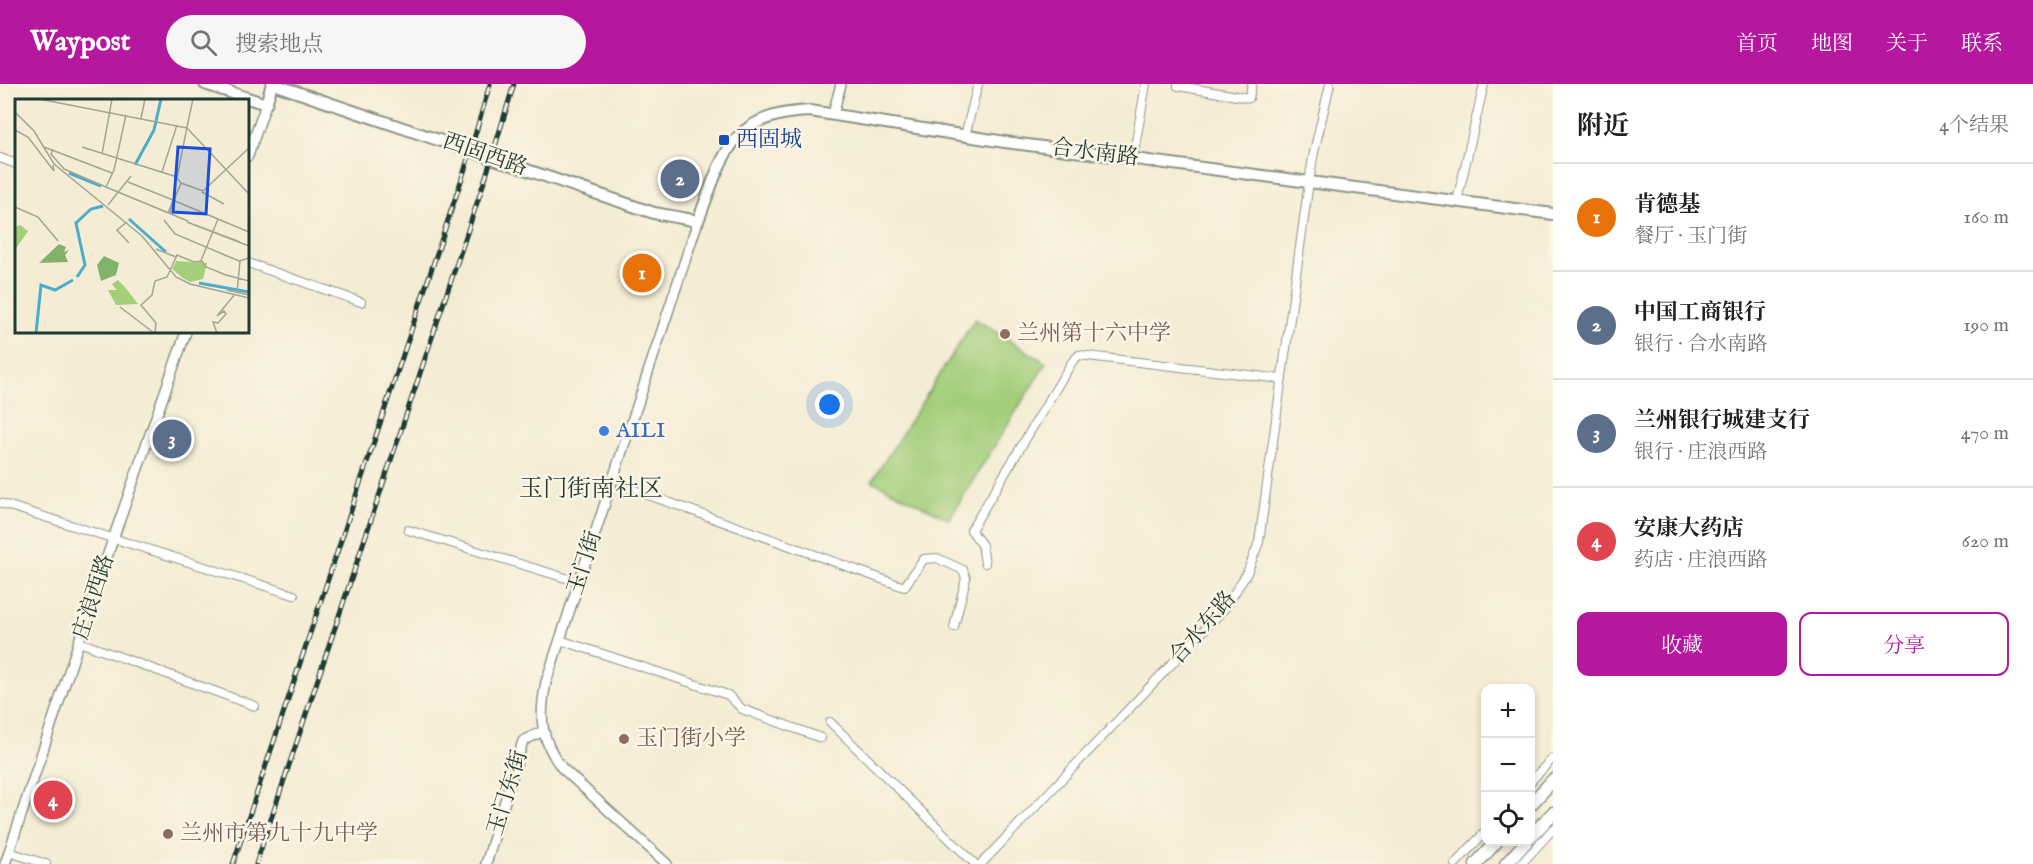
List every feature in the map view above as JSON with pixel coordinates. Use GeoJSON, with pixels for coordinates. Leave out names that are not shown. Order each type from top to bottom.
{"type":"FeatureCollection","features":[{"type":"Feature","properties":{"kind":"main road"},"geometry":{"type":"LineString","coordinates":[[205,84],[266,104],[273,84]]}},
{"type":"Feature","properties":{"kind":"main road","name":"西固西路"},"geometry":{"type":"LineString","coordinates":[[273,84],[654,213],[698,221]]}},
{"type":"Feature","properties":{"kind":"main road","name":"合水南路"},"geometry":{"type":"LineString","coordinates":[[698,221],[723,156],[743,131],[754,123],[779,114],[810,111],[965,136],[1553,214]]}},
{"type":"Feature","properties":{"kind":"main road"},"geometry":{"type":"LineString","coordinates":[[1535,800],[1553,780]]}},
{"type":"Feature","properties":{"kind":"main road"},"geometry":{"type":"LineString","coordinates":[[1535,832],[1553,813]]}},
{"type":"Feature","properties":{"kind":"main road"},"geometry":{"type":"LineString","coordinates":[[1476,864],[1492,846]]}},
{"type":"Feature","properties":{"kind":"main road"},"geometry":{"type":"LineString","coordinates":[[1506,864],[1522,846]]}},
{"type":"Feature","properties":{"kind":"street"},"geometry":{"type":"LineString","coordinates":[[833,114],[841,84]]}},
{"type":"Feature","properties":{"kind":"street"},"geometry":{"type":"LineString","coordinates":[[965,136],[978,84]]}},
{"type":"Feature","properties":{"kind":"street"},"geometry":{"type":"LineString","coordinates":[[1133,158],[1146,84]]}},
{"type":"Feature","properties":{"kind":"street"},"geometry":{"type":"LineString","coordinates":[[1178,84],[1178,86],[1249,98],[1252,84]]}},
{"type":"Feature","properties":{"kind":"street","name":"合水东路"},"geometry":{"type":"LineString","coordinates":[[981,864],[1225,608],[1254,558],[1259,542],[1309,182],[1330,84]]}},
{"type":"Feature","properties":{"kind":"street"},"geometry":{"type":"LineString","coordinates":[[1457,201],[1484,84]]}},
{"type":"Feature","properties":{"kind":"street"},"geometry":{"type":"LineString","coordinates":[[249,153],[266,104]]}},
{"type":"Feature","properties":{"kind":"street"},"geometry":{"type":"LineString","coordinates":[[0,158],[15,165]]}},
{"type":"Feature","properties":{"kind":"street","name":"玉门街"},"geometry":{"type":"LineString","coordinates":[[667,864],[562,768],[551,754],[543,732],[542,702],[546,682],[698,221]]}},
{"type":"Feature","properties":{"kind":"street"},"geometry":{"type":"LineString","coordinates":[[249,263],[361,302]]}},
{"type":"Feature","properties":{"kind":"street","name":"庄浪西路"},"geometry":{"type":"LineString","coordinates":[[5,864],[113,539],[186,333]]}},
{"type":"Feature","properties":{"kind":"street"},"geometry":{"type":"LineString","coordinates":[[985,563],[982,545],[971,530],[1072,362],[1079,355],[1282,380]]}},
{"type":"Feature","properties":{"kind":"street"},"geometry":{"type":"LineString","coordinates":[[614,475],[629,488],[904,587],[924,559],[937,558],[963,570],[966,578],[954,627]]}},
{"type":"Feature","properties":{"kind":"street"},"geometry":{"type":"LineString","coordinates":[[0,503],[294,595]]}},
{"type":"Feature","properties":{"kind":"street"},"geometry":{"type":"LineString","coordinates":[[408,530],[579,582]]}},
{"type":"Feature","properties":{"kind":"street"},"geometry":{"type":"LineString","coordinates":[[560,640],[728,694],[742,710],[821,738]]}},
{"type":"Feature","properties":{"kind":"street"},"geometry":{"type":"LineString","coordinates":[[79,642],[255,705]]}},
{"type":"Feature","properties":{"kind":"street"},"geometry":{"type":"LineString","coordinates":[[830,722],[975,864]]}},
{"type":"Feature","properties":{"kind":"street","name":"玉门东街"},"geometry":{"type":"LineString","coordinates":[[486,864],[523,741],[543,732]]}},
{"type":"Feature","properties":{"kind":"street"},"geometry":{"type":"LineString","coordinates":[[1535,777],[1553,758]]}},
{"type":"Feature","properties":{"kind":"street"},"geometry":{"type":"LineString","coordinates":[[1521,864],[1553,829]]}},
{"type":"Feature","properties":{"kind":"street"},"geometry":{"type":"LineString","coordinates":[[1455,864],[1481,835]]}},
{"type":"Feature","properties":{"kind":"street"},"geometry":{"type":"LineString","coordinates":[[9,852],[46,864]]}},
{"type":"Feature","properties":{"kind":"green space"},"geometry":{"type":"Polygon","coordinates":[[[975,319],[1046,363],[949,519],[872,481],[975,319]]]}},
{"type":"Feature","properties":{"kind":"railway"},"geometry":{"type":"LineString","coordinates":[[233,864],[465,169],[490,84]]}},
{"type":"Feature","properties":{"kind":"railway"},"geometry":{"type":"LineString","coordinates":[[256,864],[486,176],[514,84]]}},
{"type":"Feature","properties":{"kind":"place","name":"西固城"},"geometry":{"type":"Point","coordinates":[724,140]}},
{"type":"Feature","properties":{"kind":"place","name":"中国工商银行"},"geometry":{"type":"Point","coordinates":[680,179]}},
{"type":"Feature","properties":{"kind":"place","name":"肯德基"},"geometry":{"type":"Point","coordinates":[642,273]}},
{"type":"Feature","properties":{"kind":"place","name":"兰州第十六中学"},"geometry":{"type":"Point","coordinates":[1005,334]}},
{"type":"Feature","properties":{"kind":"place","name":"AILI"},"geometry":{"type":"Point","coordinates":[604,431]}},
{"type":"Feature","properties":{"kind":"place","name":"兰州银行城建支行"},"geometry":{"type":"Point","coordinates":[172,439]}},
{"type":"Feature","properties":{"kind":"place","name":"玉门街小学"},"geometry":{"type":"Point","coordinates":[624,739]}},
{"type":"Feature","properties":{"kind":"place","name":"安康大药店"},"geometry":{"type":"Point","coordinates":[53,800]}},
{"type":"Feature","properties":{"kind":"place","name":"兰州市第九十九中学"},"geometry":{"type":"Point","coordinates":[168,834]}},
{"type":"Feature","properties":{"kind":"district","name":"玉门街南社区"},"geometry":{"type":"Point","coordinates":[591,489]}}]}
